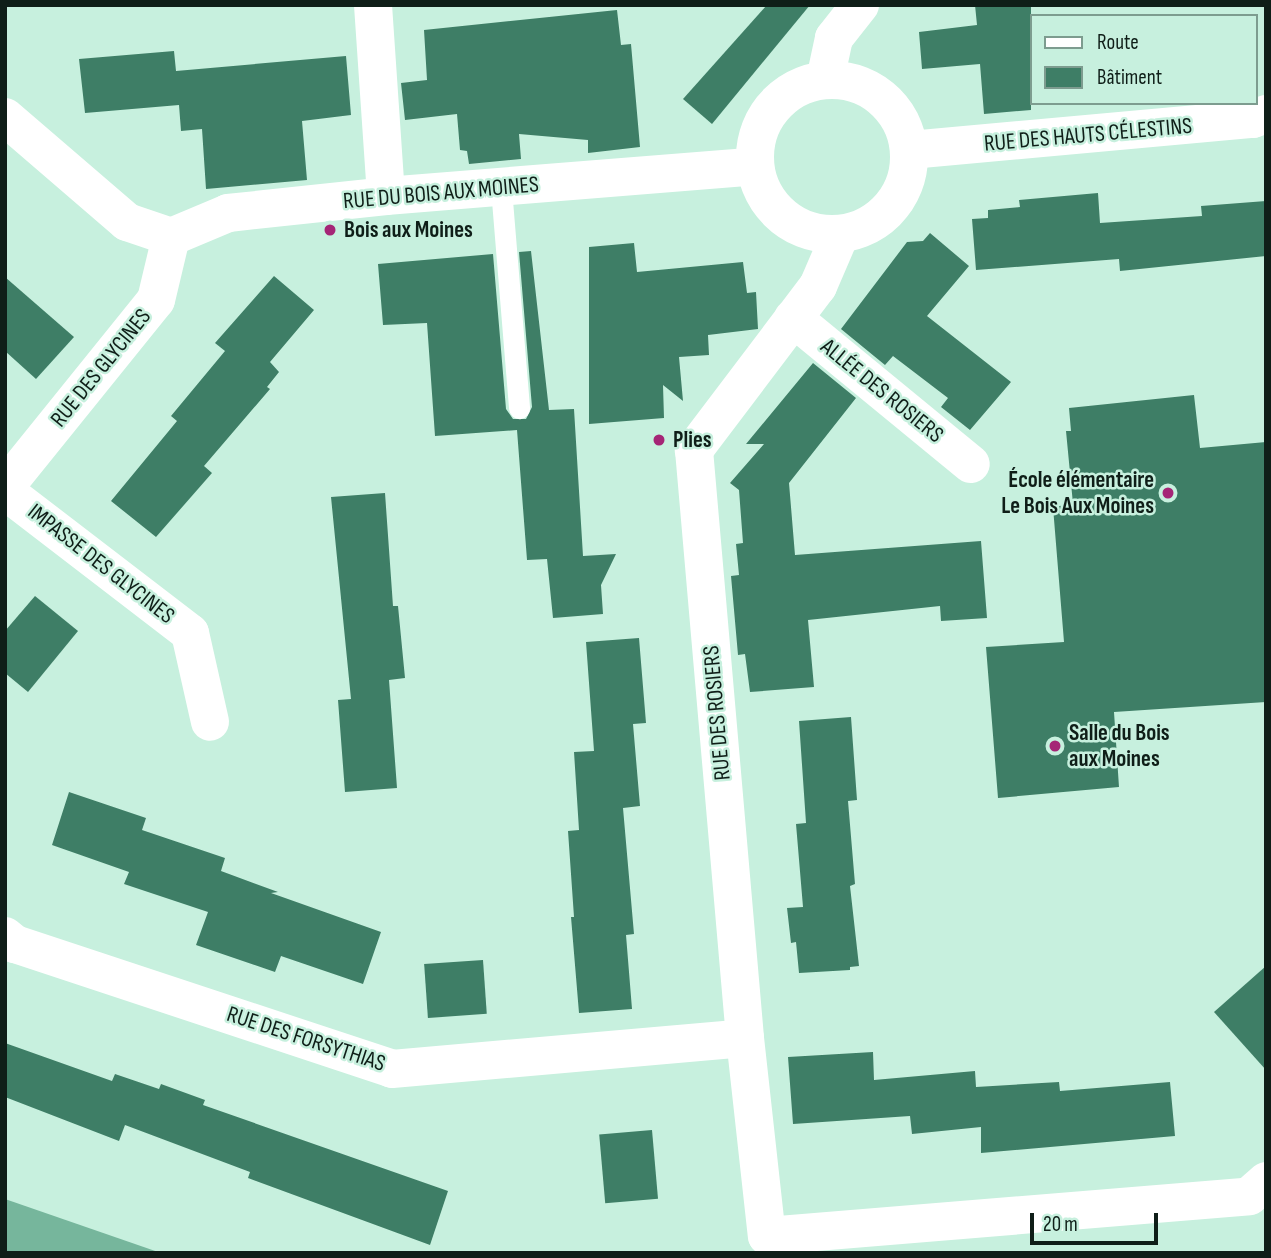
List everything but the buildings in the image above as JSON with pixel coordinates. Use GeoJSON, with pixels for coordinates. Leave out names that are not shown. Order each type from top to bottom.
{"type":"FeatureCollection","features":[{"type":"Feature","properties":{"kind":"street"},"geometry":{"type":"LineString","coordinates":[[373,5],[386,196]]}},
{"type":"Feature","properties":{"kind":"street"},"geometry":{"type":"LineString","coordinates":[[825,80],[834,38],[860,5]]}},
{"type":"Feature","properties":{"kind":"street"},"geometry":{"type":"LineString","coordinates":[[825,80],[849,81],[872,90],[891,106],[903,126],[910,150],[908,174],[899,197],[884,215],[864,229],[840,235],[816,233],[793,225],[775,209],[762,189],[755,166],[757,142],[765,119],[781,100],[801,86],[825,80]]}},
{"type":"Feature","properties":{"kind":"street","name":"RUE DES HAUTS CÉLESTINS"},"geometry":{"type":"LineString","coordinates":[[910,150],[1253,119],[1266,114]]}},
{"type":"Feature","properties":{"kind":"street"},"geometry":{"type":"LineString","coordinates":[[5,117],[127,222],[171,237]]}},
{"type":"Feature","properties":{"kind":"street","name":"RUE DU BOIS AUX MOINES"},"geometry":{"type":"LineString","coordinates":[[171,237],[228,213],[386,196],[755,166]]}},
{"type":"Feature","properties":{"kind":"street","name":"RUE DES ROSIERS"},"geometry":{"type":"LineString","coordinates":[[840,235],[818,286],[694,450],[745,1038],[767,1244],[1249,1196],[1266,1181]]}},
{"type":"Feature","properties":{"kind":"street","name":"RUE DES GLYCINES"},"geometry":{"type":"LineString","coordinates":[[5,489],[156,300],[171,237]]}},
{"type":"Feature","properties":{"kind":"street","name":"ALLÉE DES ROSIERS"},"geometry":{"type":"LineString","coordinates":[[793,318],[971,464]]}},
{"type":"Feature","properties":{"kind":"street","name":"IMPASSE DES GLYCINES"},"geometry":{"type":"LineString","coordinates":[[5,489],[190,633],[211,722]]}},
{"type":"Feature","properties":{"kind":"street","name":"RUE DES FORSYTHIAS"},"geometry":{"type":"LineString","coordinates":[[5,936],[15,944],[392,1069],[745,1038]]}},
{"type":"Feature","properties":{"kind":"lane"},"geometry":{"type":"LineString","coordinates":[[501,188],[519,408]]}},
{"type":"Feature","properties":{"kind":"green space"},"geometry":{"type":"Polygon","coordinates":[[[5,1199],[161,1253],[5,1253],[5,1199]]]}},
{"type":"Feature","properties":{"kind":"place","name":"Bois aux Moines"},"geometry":{"type":"Point","coordinates":[330,230]}},
{"type":"Feature","properties":{"kind":"place","name":"Plies"},"geometry":{"type":"Point","coordinates":[659,440]}},
{"type":"Feature","properties":{"kind":"place","name":"École élémentaire Le Bois Aux Moines"},"geometry":{"type":"Point","coordinates":[1168,493]}},
{"type":"Feature","properties":{"kind":"place","name":"Salle du Bois aux Moines"},"geometry":{"type":"Point","coordinates":[1055,746]}}]}
